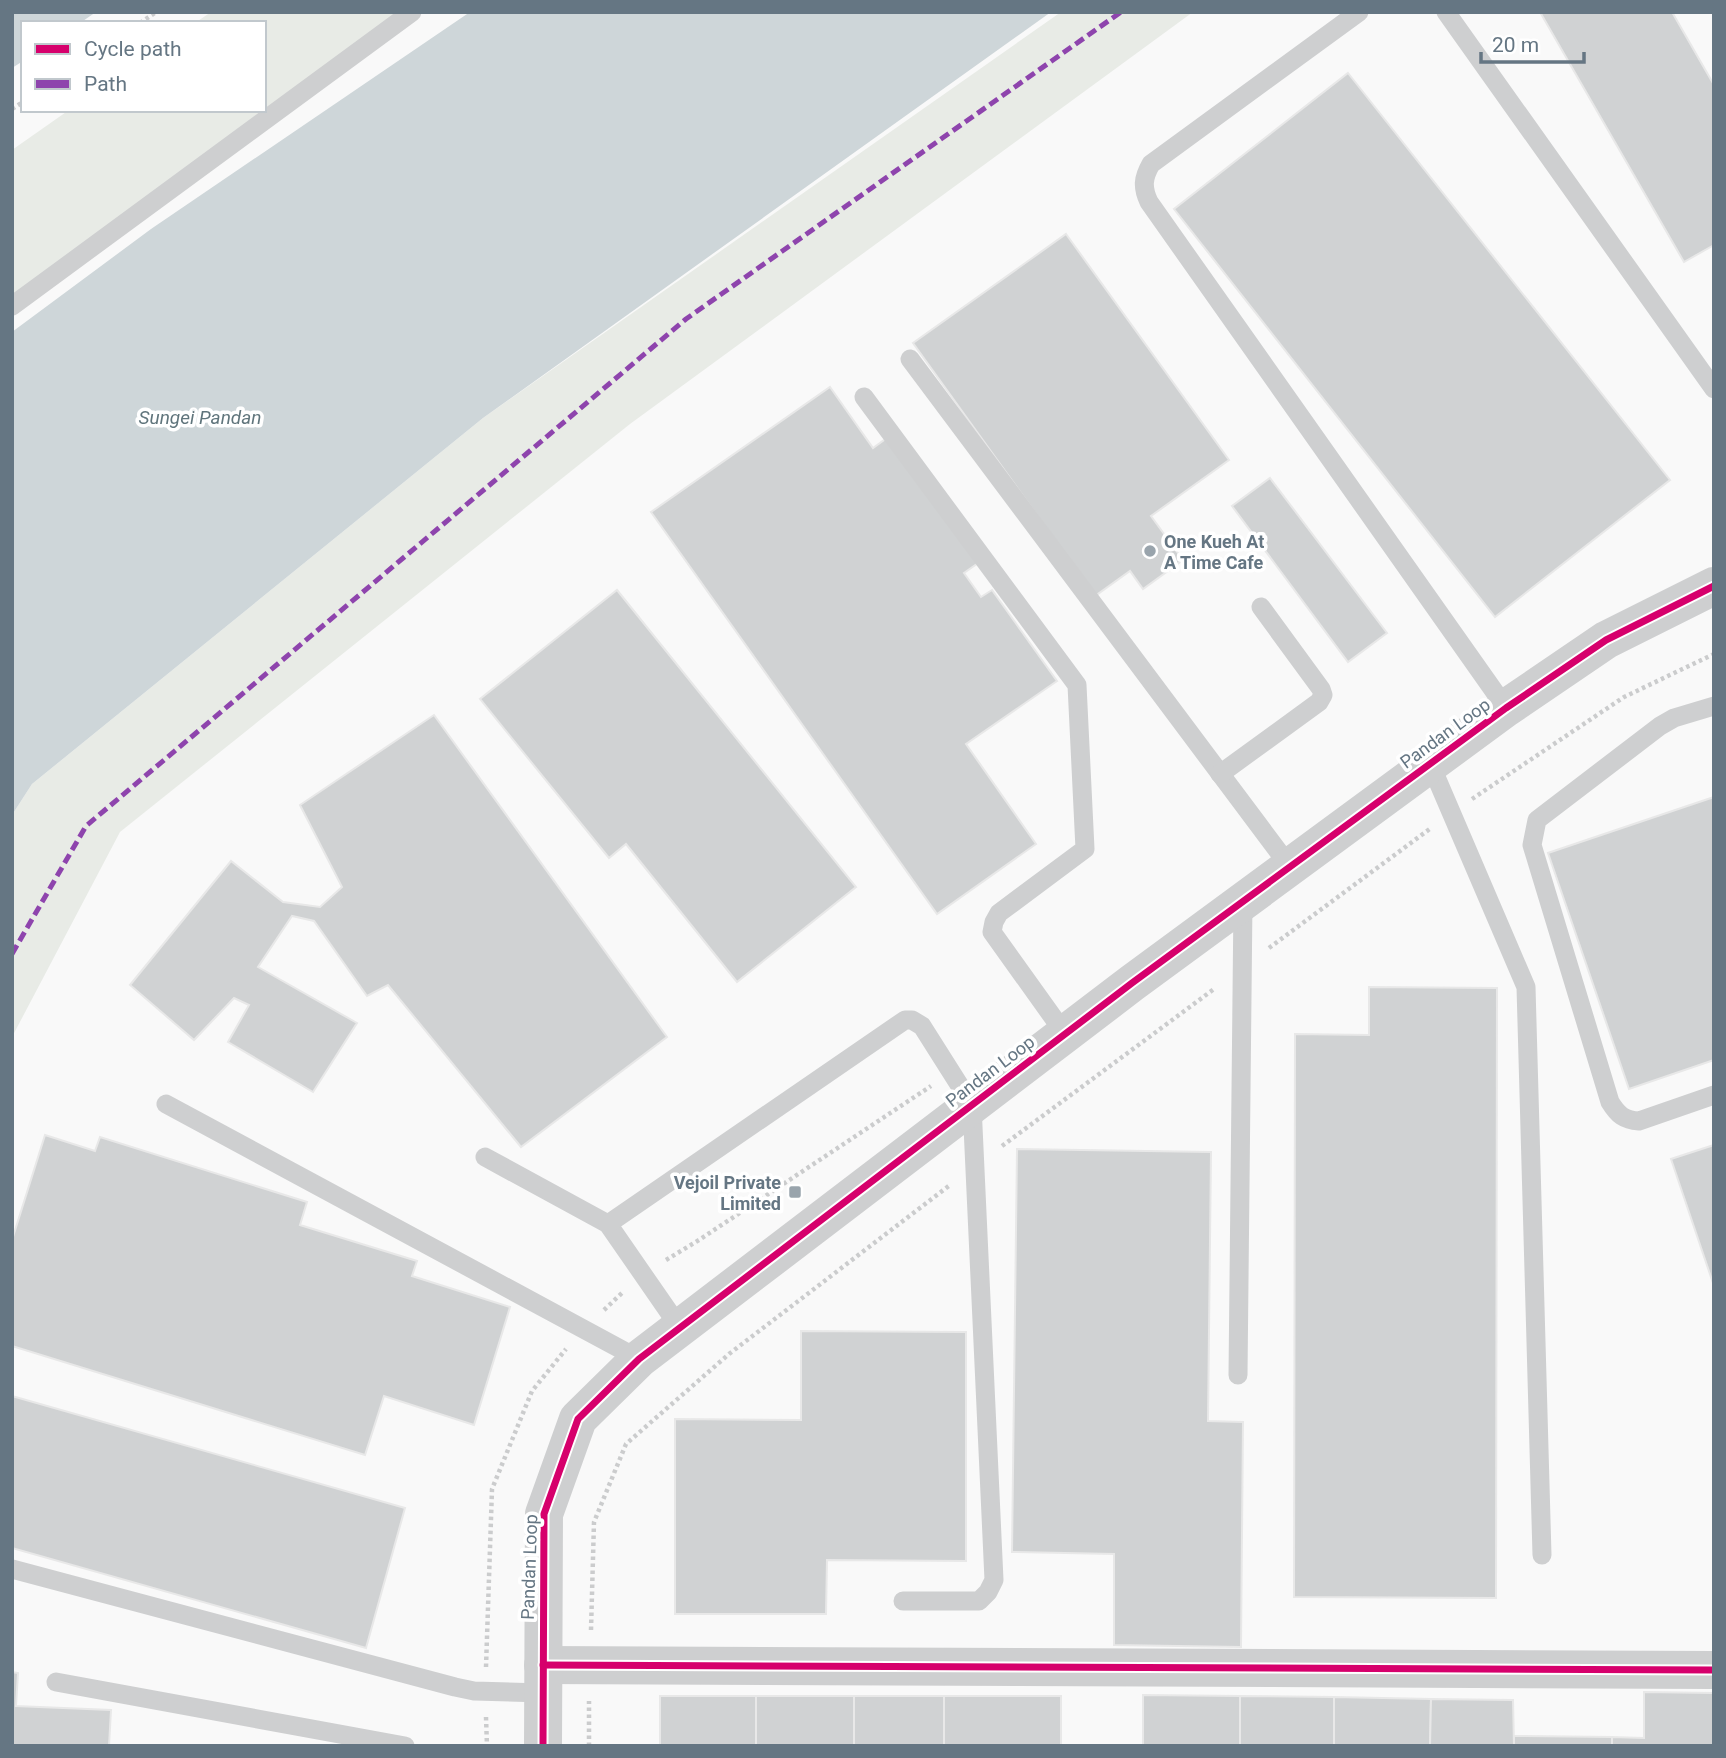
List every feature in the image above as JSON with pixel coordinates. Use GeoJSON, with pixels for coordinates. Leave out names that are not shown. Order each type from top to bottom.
{"type":"FeatureCollection","features":[{"type":"Feature","properties":{"kind":"street","name":"Pandan Loop"},"geometry":{"type":"LineString","coordinates":[[543,1746],[544,1514],[578,1419],[639,1359],[1065,1034],[1430,763],[1606,640],[1714,586]]}},
{"type":"Feature","properties":{"kind":"street"},"geometry":{"type":"LineString","coordinates":[[543,1679],[590,1666],[1714,1670]]}},
{"type":"Feature","properties":{"kind":"lane"},"geometry":{"type":"LineString","coordinates":[[12,306],[412,12]]}},
{"type":"Feature","properties":{"kind":"lane"},"geometry":{"type":"LineString","coordinates":[[1359,12],[1151,164],[1143,189],[1149,202],[1506,708]]}},
{"type":"Feature","properties":{"kind":"lane"},"geometry":{"type":"LineString","coordinates":[[1446,12],[1714,389]]}},
{"type":"Feature","properties":{"kind":"lane"},"geometry":{"type":"LineString","coordinates":[[910,359],[1290,867]]}},
{"type":"Feature","properties":{"kind":"lane"},"geometry":{"type":"LineString","coordinates":[[864,397],[1077,685],[1085,849],[999,913],[992,932],[1065,1034]]}},
{"type":"Feature","properties":{"kind":"lane"},"geometry":{"type":"LineString","coordinates":[[1220,774],[1318,702],[1323,695],[1261,607]]}},
{"type":"Feature","properties":{"kind":"lane"},"geometry":{"type":"LineString","coordinates":[[1714,706],[1674,718],[1660,726],[1537,820],[1532,845],[1610,1102],[1618,1114],[1627,1121],[1639,1121],[1714,1095]]}},
{"type":"Feature","properties":{"kind":"lane"},"geometry":{"type":"LineString","coordinates":[[1430,763],[1526,987],[1542,1555]]}},
{"type":"Feature","properties":{"kind":"lane"},"geometry":{"type":"LineString","coordinates":[[1238,1375],[1243,901]]}},
{"type":"Feature","properties":{"kind":"lane"},"geometry":{"type":"LineString","coordinates":[[608,1224],[905,1020],[912,1020],[922,1026],[972,1105],[994,1580],[979,1601],[902,1601]]}},
{"type":"Feature","properties":{"kind":"lane"},"geometry":{"type":"LineString","coordinates":[[166,1104],[639,1359]]}},
{"type":"Feature","properties":{"kind":"lane"},"geometry":{"type":"LineString","coordinates":[[485,1157],[608,1224],[680,1328]]}},
{"type":"Feature","properties":{"kind":"lane"},"geometry":{"type":"LineString","coordinates":[[12,1569],[454,1687],[474,1691],[543,1679]]}},
{"type":"Feature","properties":{"kind":"lane"},"geometry":{"type":"LineString","coordinates":[[56,1682],[405,1746]]}},
{"type":"Feature","properties":{"kind":"path"},"geometry":{"type":"LineString","coordinates":[[589,1746],[594,1522],[626,1444],[729,1354],[975,1165],[1451,813],[1624,697],[1714,654]]}},
{"type":"Feature","properties":{"kind":"shaded area"},"geometry":{"type":"Polygon","coordinates":[[[211,12],[412,12],[12,306],[12,150],[66,112],[266,112],[266,21],[198,21],[211,12]]]}},
{"type":"Feature","properties":{"kind":"shaded area"},"geometry":{"type":"Polygon","coordinates":[[[1061,12],[1193,12],[630,424],[120,832],[12,1037],[12,815],[32,784],[483,418],[1061,12]]]}},
{"type":"Feature","properties":{"kind":"water"},"geometry":{"type":"Polygon","coordinates":[[[12,12],[96,12],[83,21],[21,21],[21,62],[12,68],[12,12]]]}},
{"type":"Feature","properties":{"kind":"water","name":"Sungei Pandan"},"geometry":{"type":"Polygon","coordinates":[[[470,12],[1051,12],[483,418],[32,784],[12,815],[12,332],[151,229],[470,12]]]}},
{"type":"Feature","properties":{"kind":"building"},"geometry":{"type":"Polygon","coordinates":[[[1540,12],[1672,12],[1714,85],[1714,245],[1684,262],[1540,12]]]}},
{"type":"Feature","properties":{"kind":"building"},"geometry":{"type":"Polygon","coordinates":[[[1348,73],[1670,480],[1495,617],[1174,209],[1348,73]]]}},
{"type":"Feature","properties":{"kind":"building"},"geometry":{"type":"Polygon","coordinates":[[[1066,234],[1229,460],[1151,516],[1183,560],[1143,589],[1130,571],[1095,596],[913,343],[1066,234]]]}},
{"type":"Feature","properties":{"kind":"building"},"geometry":{"type":"Polygon","coordinates":[[[830,387],[873,448],[891,435],[981,561],[964,573],[981,597],[992,590],[1057,681],[966,744],[1036,844],[937,914],[651,512],[830,387]]]}},
{"type":"Feature","properties":{"kind":"building"},"geometry":{"type":"Polygon","coordinates":[[[1270,478],[1387,633],[1348,662],[1232,506],[1270,478]]]}},
{"type":"Feature","properties":{"kind":"building"},"geometry":{"type":"Polygon","coordinates":[[[617,590],[856,887],[737,982],[626,844],[609,858],[480,699],[617,590]]]}},
{"type":"Feature","properties":{"kind":"building"},"geometry":{"type":"Polygon","coordinates":[[[434,715],[667,1037],[521,1147],[388,985],[367,996],[314,921],[292,916],[258,967],[357,1023],[313,1092],[228,1042],[249,1005],[234,998],[194,1040],[130,985],[231,861],[283,902],[320,907],[342,887],[300,805],[434,715]]]}},
{"type":"Feature","properties":{"kind":"building"},"geometry":{"type":"Polygon","coordinates":[[[1714,797],[1714,1060],[1629,1089],[1548,853],[1714,797]]]}},
{"type":"Feature","properties":{"kind":"building"},"geometry":{"type":"Polygon","coordinates":[[[1369,987],[1497,988],[1496,1598],[1294,1597],[1295,1034],[1369,1035],[1369,987]]]}},
{"type":"Feature","properties":{"kind":"building"},"geometry":{"type":"Polygon","coordinates":[[[45,1135],[95,1151],[100,1137],[307,1202],[300,1225],[417,1261],[412,1276],[510,1307],[474,1425],[384,1396],[365,1455],[12,1346],[12,1240],[45,1135]]]}},
{"type":"Feature","properties":{"kind":"building"},"geometry":{"type":"Polygon","coordinates":[[[1714,1145],[1714,1286],[1671,1159],[1714,1145]]]}},
{"type":"Feature","properties":{"kind":"building"},"geometry":{"type":"Polygon","coordinates":[[[1017,1149],[1211,1152],[1208,1421],[1243,1422],[1241,1647],[1114,1645],[1114,1554],[1012,1552],[1017,1149]]]}},
{"type":"Feature","properties":{"kind":"building"},"geometry":{"type":"Polygon","coordinates":[[[801,1331],[966,1332],[966,1561],[827,1560],[826,1614],[675,1614],[675,1419],[801,1420],[801,1331]]]}},
{"type":"Feature","properties":{"kind":"building"},"geometry":{"type":"Polygon","coordinates":[[[12,1396],[405,1508],[366,1648],[12,1548],[12,1396]]]}},
{"type":"Feature","properties":{"kind":"building"},"geometry":{"type":"Polygon","coordinates":[[[12,1672],[18,1673],[16,1706],[111,1710],[109,1746],[12,1746],[12,1672]]]}},
{"type":"Feature","properties":{"kind":"building"},"geometry":{"type":"Polygon","coordinates":[[[1644,1692],[1714,1693],[1714,1746],[1612,1746],[1612,1737],[1644,1738],[1644,1692]]]}},
{"type":"Feature","properties":{"kind":"building"},"geometry":{"type":"Polygon","coordinates":[[[1143,1695],[1240,1696],[1240,1746],[1143,1746],[1143,1695]]]}},
{"type":"Feature","properties":{"kind":"building"},"geometry":{"type":"Polygon","coordinates":[[[660,1696],[756,1696],[756,1746],[660,1746],[660,1696]]]}},
{"type":"Feature","properties":{"kind":"building"},"geometry":{"type":"Polygon","coordinates":[[[756,1696],[854,1696],[854,1746],[756,1746],[756,1696]]]}},
{"type":"Feature","properties":{"kind":"building"},"geometry":{"type":"Polygon","coordinates":[[[854,1696],[944,1696],[944,1746],[854,1746],[854,1696]]]}},
{"type":"Feature","properties":{"kind":"building"},"geometry":{"type":"Polygon","coordinates":[[[944,1696],[1061,1696],[1061,1746],[944,1746],[944,1696]]]}},
{"type":"Feature","properties":{"kind":"building"},"geometry":{"type":"Polygon","coordinates":[[[1240,1696],[1334,1697],[1334,1746],[1240,1746],[1240,1696]]]}},
{"type":"Feature","properties":{"kind":"building"},"geometry":{"type":"Polygon","coordinates":[[[1334,1697],[1431,1699],[1430,1746],[1334,1746],[1334,1697]]]}},
{"type":"Feature","properties":{"kind":"building"},"geometry":{"type":"Polygon","coordinates":[[[1431,1699],[1513,1700],[1514,1746],[1430,1746],[1431,1699]]]}},
{"type":"Feature","properties":{"kind":"building"},"geometry":{"type":"Polygon","coordinates":[[[1514,1736],[1612,1737],[1612,1746],[1514,1746],[1514,1736]]]}},
{"type":"Feature","properties":{"kind":"marked path"},"geometry":{"type":"LineString","coordinates":[[12,954],[86,826],[686,319],[1121,12]]}},
{"type":"Feature","properties":{"kind":"cycle path"},"geometry":{"type":"LineString","coordinates":[[543,1746],[544,1514],[578,1419],[639,1359],[1132,983],[1506,708],[1606,640],[1714,586]]}},
{"type":"Feature","properties":{"kind":"cycle path"},"geometry":{"type":"LineString","coordinates":[[543,1665],[1714,1670]]}},
{"type":"Feature","properties":{"kind":"place","name":"One Kueh At A Time Cafe"},"geometry":{"type":"Point","coordinates":[1150,551]}},
{"type":"Feature","properties":{"kind":"place","name":"Vejoil Private Limited"},"geometry":{"type":"Point","coordinates":[795,1192]}}]}
